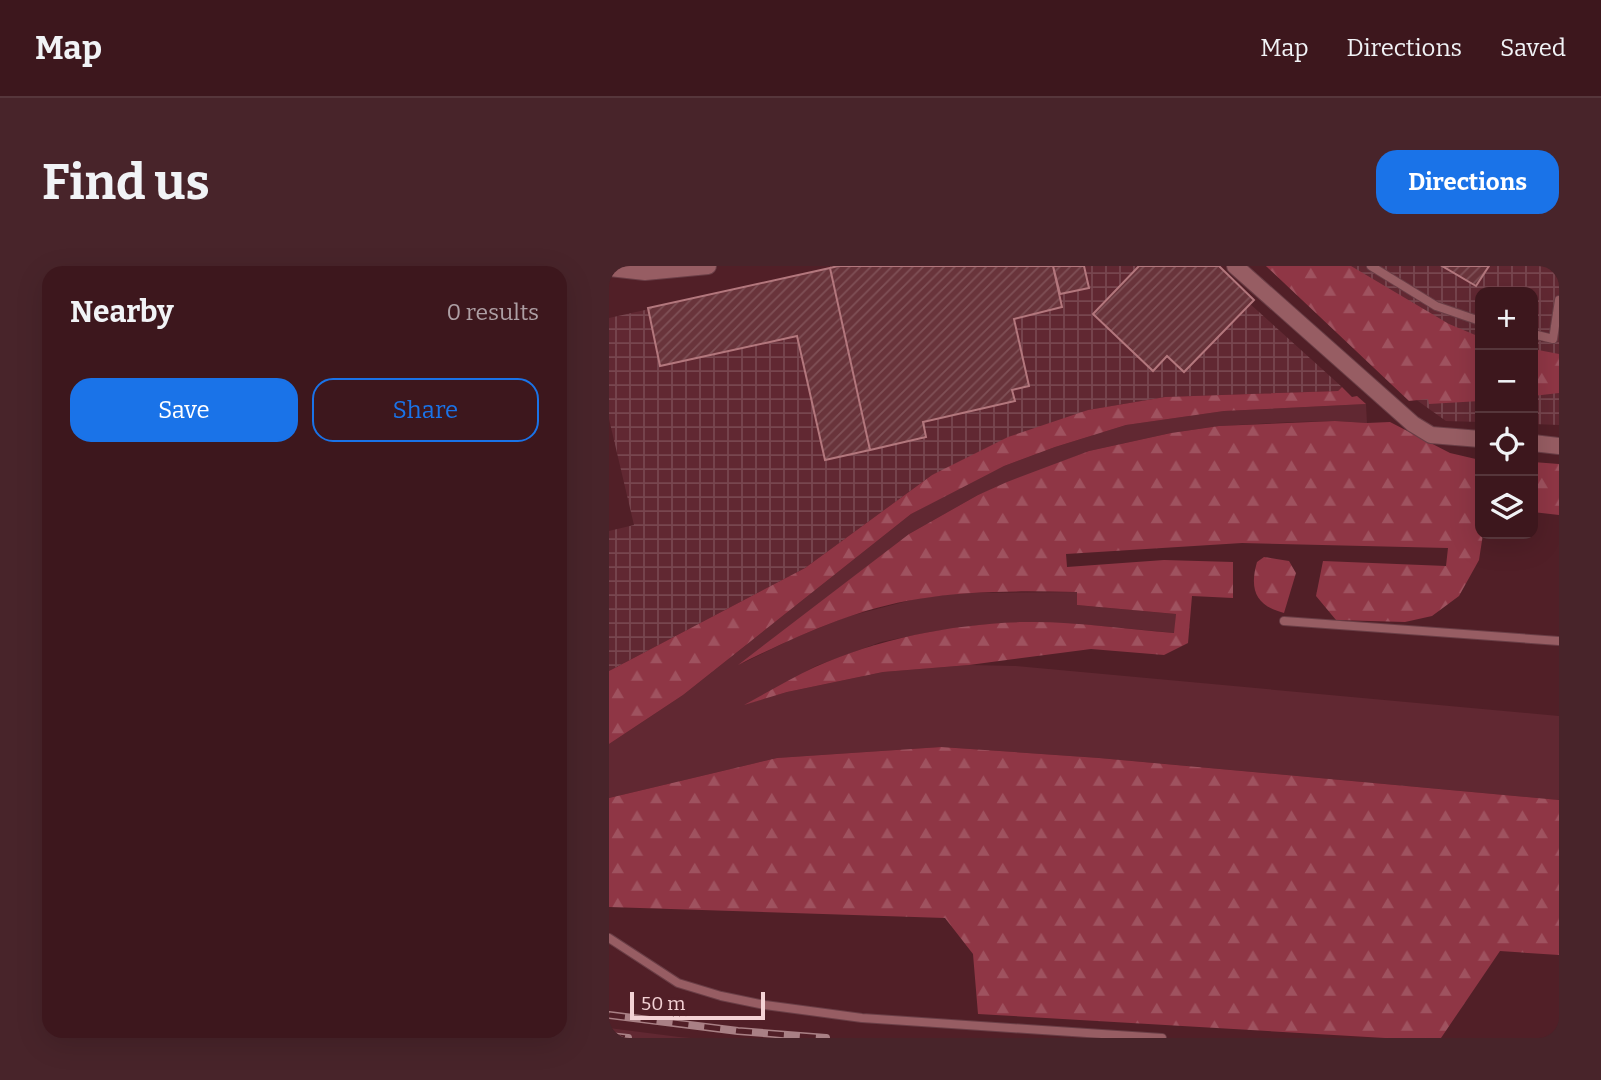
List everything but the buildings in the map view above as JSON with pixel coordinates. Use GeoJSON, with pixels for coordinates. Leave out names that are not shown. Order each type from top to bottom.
{"type":"FeatureCollection","features":[{"type":"Feature","properties":{"kind":"street"},"geometry":{"type":"LineString","coordinates":[[609,268],[645,272],[708,266]]}},
{"type":"Feature","properties":{"kind":"street"},"geometry":{"type":"LineString","coordinates":[[1235,266],[1413,424],[1431,435],[1475,439]]}},
{"type":"Feature","properties":{"kind":"street"},"geometry":{"type":"LineString","coordinates":[[1538,444],[1559,446]]}},
{"type":"Feature","properties":{"kind":"lane"},"geometry":{"type":"LineString","coordinates":[[1371,266],[1436,306],[1475,319]]}},
{"type":"Feature","properties":{"kind":"lane"},"geometry":{"type":"LineString","coordinates":[[1538,335],[1553,339],[1559,300]]}},
{"type":"Feature","properties":{"kind":"lane"},"geometry":{"type":"LineString","coordinates":[[1285,621],[1559,641]]}},
{"type":"Feature","properties":{"kind":"lane"},"geometry":{"type":"LineString","coordinates":[[609,938],[678,983],[765,1005],[862,1018],[1162,1038]]}},
{"type":"Feature","properties":{"kind":"shaded area"},"geometry":{"type":"Polygon","coordinates":[[[843,266],[1208,266],[1342,387],[1338,391],[1165,397],[1088,410],[932,475],[805,568],[609,671],[609,531],[634,525],[609,419],[609,318],[843,266]]]}},
{"type":"Feature","properties":{"kind":"shaded area"},"geometry":{"type":"Polygon","coordinates":[[[1266,266],[1559,266],[1559,425],[1538,424],[1538,287],[1475,287],[1475,422],[1446,421],[1418,401],[1266,266]]]}},
{"type":"Feature","properties":{"kind":"shaded area"},"geometry":{"type":"Polygon","coordinates":[[[1366,404],[1367,423],[1295,422],[1219,426],[1171,433],[1089,451],[978,495],[909,534],[743,663],[846,617],[915,599],[960,593],[1078,592],[1077,605],[1176,614],[1175,633],[1026,622],[930,632],[881,642],[816,666],[749,703],[787,692],[883,672],[969,665],[1016,666],[1559,716],[1559,800],[1099,758],[941,747],[777,758],[609,798],[609,744],[683,695],[911,514],[958,488],[1004,466],[1126,425],[1224,411],[1366,404]]]}},
{"type":"Feature","properties":{"kind":"shaded area"},"geometry":{"type":"Polygon","coordinates":[[[609,1028],[679,1037],[691,1038],[609,1038],[609,1028]]]}},
{"type":"Feature","properties":{"kind":"green space"},"geometry":{"type":"Polygon","coordinates":[[[1266,266],[1351,266],[1449,324],[1475,335],[1475,401],[1429,404],[1428,399],[1409,401],[1266,266]]]}},
{"type":"Feature","properties":{"kind":"green space"},"geometry":{"type":"Polygon","coordinates":[[[1538,350],[1559,354],[1559,393],[1538,395],[1538,350]]]}},
{"type":"Feature","properties":{"kind":"green space"},"geometry":{"type":"Polygon","coordinates":[[[1342,387],[1352,397],[1357,396],[1366,404],[1224,411],[1126,425],[1004,466],[911,514],[683,695],[609,744],[609,671],[805,568],[932,475],[1008,437],[1088,410],[1165,397],[1338,391],[1342,387]]]}},
{"type":"Feature","properties":{"kind":"green space"},"geometry":{"type":"Polygon","coordinates":[[[1335,421],[1390,422],[1450,453],[1475,459],[1475,539],[1482,539],[1479,560],[1459,596],[1432,616],[1405,622],[1336,620],[1316,596],[1323,561],[1446,566],[1448,548],[1242,543],[1066,554],[1067,567],[1164,560],[1233,562],[1233,598],[1192,596],[1188,643],[1164,655],[1091,649],[969,665],[883,672],[787,692],[744,705],[806,671],[840,657],[917,634],[944,629],[997,623],[1043,622],[1174,633],[1176,614],[1077,605],[1077,592],[957,594],[894,604],[848,617],[803,634],[738,665],[909,534],[978,495],[1089,451],[1171,433],[1219,426],[1335,421]]]}},
{"type":"Feature","properties":{"kind":"green space"},"geometry":{"type":"Polygon","coordinates":[[[1538,462],[1559,464],[1559,515],[1538,513],[1538,462]]]}},
{"type":"Feature","properties":{"kind":"green space"},"geometry":{"type":"Polygon","coordinates":[[[1264,557],[1289,561],[1296,573],[1284,613],[1267,606],[1257,595],[1255,572],[1257,562],[1264,557]]]}},
{"type":"Feature","properties":{"kind":"green space"},"geometry":{"type":"Polygon","coordinates":[[[941,747],[1099,758],[1559,800],[1559,955],[1500,951],[1441,1038],[1385,1038],[978,1014],[973,954],[945,918],[609,907],[609,798],[777,758],[941,747]]]}},
{"type":"Feature","properties":{"kind":"railway"},"geometry":{"type":"LineString","coordinates":[[609,1015],[738,1031],[826,1038]]}},
{"type":"Feature","properties":{"kind":"railway"},"geometry":{"type":"LineString","coordinates":[[609,1036],[628,1038]]}}]}
